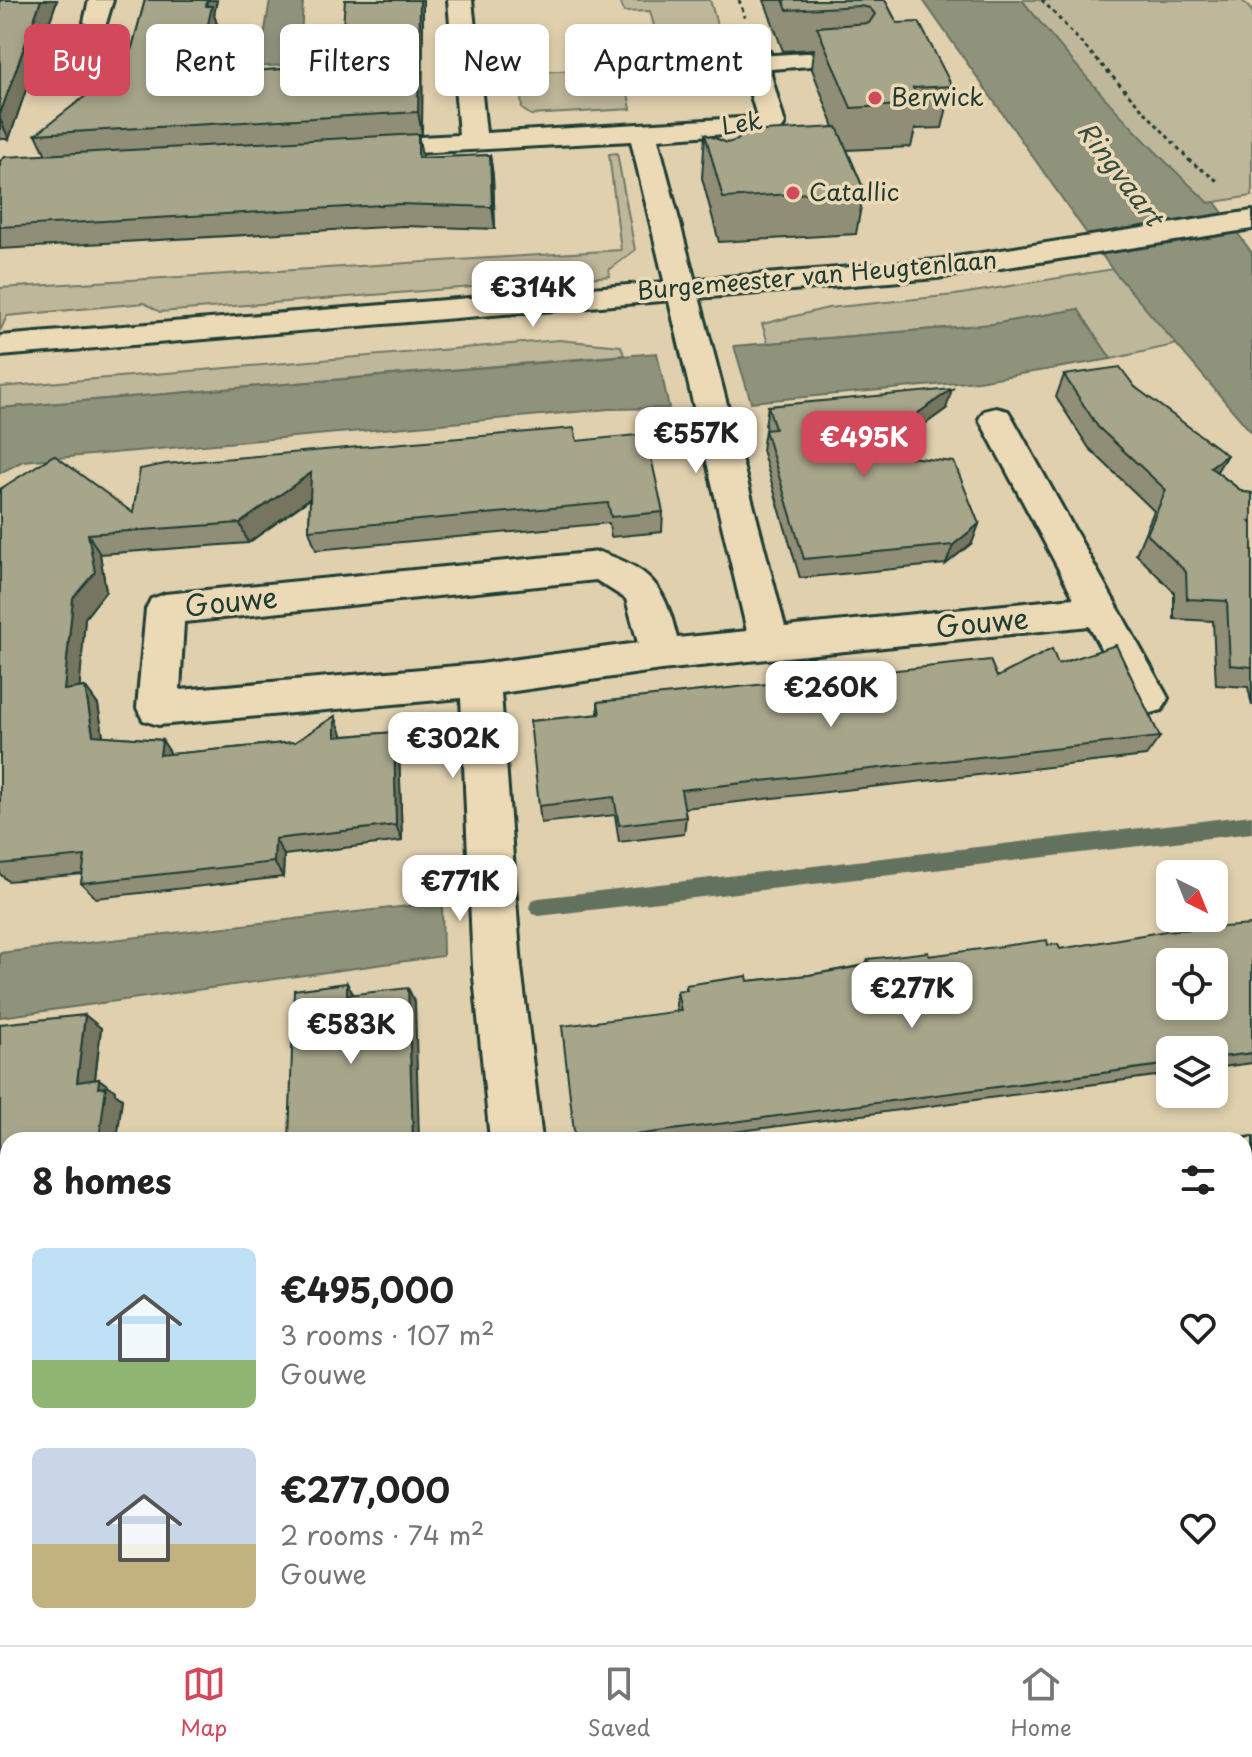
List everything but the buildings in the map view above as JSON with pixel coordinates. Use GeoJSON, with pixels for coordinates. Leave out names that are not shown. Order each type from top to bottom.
{"type":"FeatureCollection","features":[{"type":"Feature","properties":{"kind":"street"},"geometry":{"type":"LineString","coordinates":[[460,0],[473,142]]}},
{"type":"Feature","properties":{"kind":"street","name":"Lek"},"geometry":{"type":"LineString","coordinates":[[331,150],[643,133],[714,141],[772,124],[766,96]]}},
{"type":"Feature","properties":{"kind":"street"},"geometry":{"type":"LineString","coordinates":[[643,133],[770,646]]}},
{"type":"Feature","properties":{"kind":"street","name":"Burgemeester van Heugtenlaan"},"geometry":{"type":"LineString","coordinates":[[0,346],[937,269],[1252,220]]}},
{"type":"Feature","properties":{"kind":"street"},"geometry":{"type":"LineString","coordinates":[[996,419],[1148,698]]}},
{"type":"Feature","properties":{"kind":"street","name":"Gouwe"},"geometry":{"type":"LineString","coordinates":[[661,655],[646,593],[626,576],[599,566],[165,609],[158,708],[480,680],[661,655],[1098,610]]}},
{"type":"Feature","properties":{"kind":"street"},"geometry":{"type":"LineString","coordinates":[[480,680],[497,967],[515,1132]]}},
{"type":"Feature","properties":{"kind":"lane"},"geometry":{"type":"LineString","coordinates":[[771,57],[854,58]]}},
{"type":"Feature","properties":{"kind":"path"},"geometry":{"type":"LineString","coordinates":[[1042,0],[1190,161],[1223,184]]}},
{"type":"Feature","properties":{"kind":"shaded area"},"geometry":{"type":"Polygon","coordinates":[[[620,0],[710,0],[717,24],[653,24],[650,11],[624,12],[620,0]]]}},
{"type":"Feature","properties":{"kind":"shaded area"},"geometry":{"type":"Polygon","coordinates":[[[1022,0],[1242,0],[1252,11],[1252,196],[1209,203],[1111,105],[1022,0]]]}},
{"type":"Feature","properties":{"kind":"shaded area"},"geometry":{"type":"Polygon","coordinates":[[[565,71],[565,96],[629,96],[631,109],[531,115],[522,109],[521,96],[549,96],[549,72],[565,71]]]}},
{"type":"Feature","properties":{"kind":"shaded area"},"geometry":{"type":"Polygon","coordinates":[[[617,153],[635,250],[609,270],[610,276],[160,312],[144,303],[7,316],[0,331],[0,288],[621,250],[609,154],[617,153]]]}},
{"type":"Feature","properties":{"kind":"shaded area"},"geometry":{"type":"Polygon","coordinates":[[[1113,269],[1178,344],[1111,359],[1078,309],[993,324],[768,343],[762,324],[828,308],[955,295],[1113,269]]]}},
{"type":"Feature","properties":{"kind":"shaded area"},"geometry":{"type":"Polygon","coordinates":[[[559,340],[621,346],[624,355],[0,408],[0,387],[559,340]]]}},
{"type":"Feature","properties":{"kind":"water"},"geometry":{"type":"Polygon","coordinates":[[[270,0],[303,0],[302,24],[280,24],[280,65],[264,66],[264,36],[270,0]]]}},
{"type":"Feature","properties":{"kind":"water","name":"Ringvaart"},"geometry":{"type":"Polygon","coordinates":[[[923,0],[1022,0],[1088,80],[1135,130],[1209,203],[1215,202],[1252,253],[1252,433],[1111,268],[923,0]]]}},
{"type":"Feature","properties":{"kind":"water"},"geometry":{"type":"Polygon","coordinates":[[[146,49],[146,72],[130,73],[130,50],[146,49]]]}},
{"type":"Feature","properties":{"kind":"water"},"geometry":{"type":"Polygon","coordinates":[[[24,55],[24,79],[0,80],[0,56],[24,55]]]}},
{"type":"Feature","properties":{"kind":"water"},"geometry":{"type":"Polygon","coordinates":[[[1078,309],[1111,359],[978,381],[751,402],[734,346],[993,324],[1078,309]]]}},
{"type":"Feature","properties":{"kind":"water"},"geometry":{"type":"Polygon","coordinates":[[[657,353],[669,408],[609,409],[23,461],[0,473],[0,408],[657,353]]]}},
{"type":"Feature","properties":{"kind":"water"},"geometry":{"type":"Polygon","coordinates":[[[442,902],[443,956],[0,1017],[0,953],[442,902]]]}},
{"type":"Feature","properties":{"kind":"waterway"},"geometry":{"type":"LineString","coordinates":[[539,907],[1252,824]]}},
{"type":"Feature","properties":{"kind":"place","name":"Berwick"},"geometry":{"type":"Point","coordinates":[875,98]}},
{"type":"Feature","properties":{"kind":"place","name":"Catallic"},"geometry":{"type":"Point","coordinates":[793,193]}}]}
